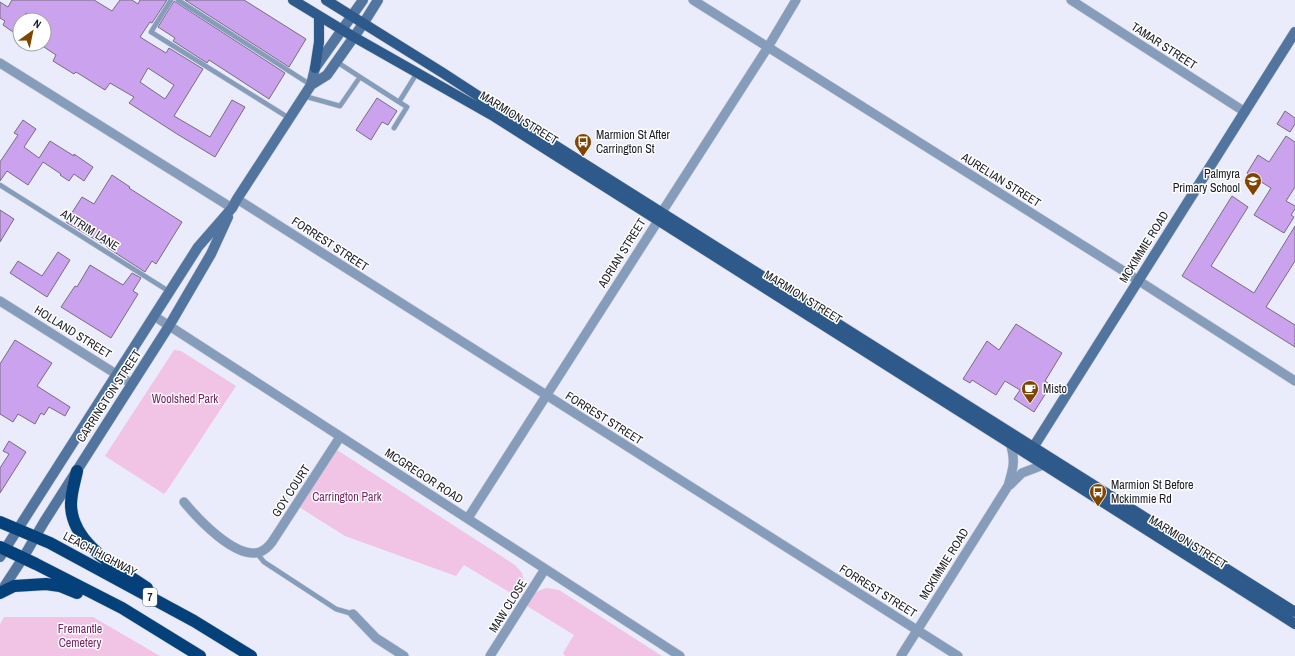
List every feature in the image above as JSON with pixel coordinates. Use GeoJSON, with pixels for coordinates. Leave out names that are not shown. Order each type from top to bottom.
{"type":"FeatureCollection","features":[{"type":"Feature","properties":{"kind":"highway"},"geometry":{"type":"LineString","coordinates":[[77,471],[71,503],[71,515],[78,531],[87,544],[194,621]]}},
{"type":"Feature","properties":{"kind":"highway","name":"7"},"geometry":{"type":"LineString","coordinates":[[0,522],[17,529]]}},
{"type":"Feature","properties":{"kind":"highway","name":"LEACH HIGHWAY"},"geometry":{"type":"LineString","coordinates":[[17,529],[36,536],[194,621],[251,656]]}},
{"type":"Feature","properties":{"kind":"highway","name":"7"},"geometry":{"type":"LineString","coordinates":[[2,551],[23,558],[122,608],[200,656]]}},
{"type":"Feature","properties":{"kind":"highway"},"geometry":{"type":"LineString","coordinates":[[0,593],[14,586],[40,584],[60,586],[158,630]]}},
{"type":"Feature","properties":{"kind":"main road","name":"MARMION STREET"},"geometry":{"type":"LineString","coordinates":[[293,0],[354,37],[495,117],[659,216],[1030,451],[1295,612]]}},
{"type":"Feature","properties":{"kind":"main road","name":"MARMION STREET"},"geometry":{"type":"LineString","coordinates":[[326,0],[443,73],[659,216],[1010,443],[1030,451],[1043,465],[1295,624]]}},
{"type":"Feature","properties":{"kind":"main road","name":"CARRINGTON STREET"},"geometry":{"type":"LineString","coordinates":[[2,551],[198,247],[234,204],[311,85],[315,68],[363,0]]}},
{"type":"Feature","properties":{"kind":"main road","name":"CARRINGTON STREET"},"geometry":{"type":"LineString","coordinates":[[311,85],[327,75],[378,0]]}},
{"type":"Feature","properties":{"kind":"main road"},"geometry":{"type":"LineString","coordinates":[[315,68],[319,42],[319,16]]}},
{"type":"Feature","properties":{"kind":"main road","name":"MCKIMMIE ROAD"},"geometry":{"type":"LineString","coordinates":[[1030,451],[1295,32]]}},
{"type":"Feature","properties":{"kind":"main road","name":"CARRINGTON STREET"},"geometry":{"type":"LineString","coordinates":[[0,593],[169,326],[212,254],[234,204]]}},
{"type":"Feature","properties":{"kind":"street","name":"AURELIAN STREET"},"geometry":{"type":"LineString","coordinates":[[693,0],[1295,381]]}},
{"type":"Feature","properties":{"kind":"street","name":"ADRIAN STREET"},"geometry":{"type":"LineString","coordinates":[[468,518],[768,47],[796,0]]}},
{"type":"Feature","properties":{"kind":"street","name":"TAMAR STREET"},"geometry":{"type":"LineString","coordinates":[[1071,0],[1245,112]]}},
{"type":"Feature","properties":{"kind":"street","name":"FORREST STREET"},"geometry":{"type":"LineString","coordinates":[[0,63],[234,204],[546,396],[958,656]]}},
{"type":"Feature","properties":{"kind":"street","name":"HOLLAND STREET"},"geometry":{"type":"LineString","coordinates":[[0,301],[132,384]]}},
{"type":"Feature","properties":{"kind":"street","name":"MCGREGOR ROAD"},"geometry":{"type":"LineString","coordinates":[[154,316],[680,656]]}},
{"type":"Feature","properties":{"kind":"street","name":"GOY COURT"},"geometry":{"type":"LineString","coordinates":[[256,552],[261,552],[272,542],[340,437]]}},
{"type":"Feature","properties":{"kind":"street","name":"MCKIMMIE ROAD"},"geometry":{"type":"LineString","coordinates":[[1008,486],[1014,465],[1010,443]]}},
{"type":"Feature","properties":{"kind":"street","name":"MCKIMMIE ROAD"},"geometry":{"type":"LineString","coordinates":[[901,656],[1008,486],[1022,473],[1043,465]]}},
{"type":"Feature","properties":{"kind":"street"},"geometry":{"type":"LineString","coordinates":[[184,502],[201,521],[232,546],[245,552],[256,552]]}},
{"type":"Feature","properties":{"kind":"street","name":"MAW CLOSE"},"geometry":{"type":"LineString","coordinates":[[490,656],[545,570]]}},
{"type":"Feature","properties":{"kind":"street"},"geometry":{"type":"LineString","coordinates":[[353,614],[376,638],[404,656]]}},
{"type":"Feature","properties":{"kind":"lane"},"geometry":{"type":"LineString","coordinates":[[171,0],[151,32],[289,119]]}},
{"type":"Feature","properties":{"kind":"lane"},"geometry":{"type":"LineString","coordinates":[[178,0],[311,85]]}},
{"type":"Feature","properties":{"kind":"lane"},"geometry":{"type":"LineString","coordinates":[[337,62],[407,107],[394,128]]}},
{"type":"Feature","properties":{"kind":"lane"},"geometry":{"type":"LineString","coordinates":[[399,102],[417,73]]}},
{"type":"Feature","properties":{"kind":"lane"},"geometry":{"type":"LineString","coordinates":[[304,96],[340,106],[360,77]]}},
{"type":"Feature","properties":{"kind":"lane","name":"ANTRIM LANE"},"geometry":{"type":"LineString","coordinates":[[0,185],[170,292]]}},
{"type":"Feature","properties":{"kind":"lane"},"geometry":{"type":"LineString","coordinates":[[256,552],[264,562],[336,609],[353,614]]}},
{"type":"Feature","properties":{"kind":"green space","name":"Woolshed Park"},"geometry":{"type":"Polygon","coordinates":[[[174,350],[181,351],[236,386],[164,494],[105,456],[174,350]]]}},
{"type":"Feature","properties":{"kind":"green space","name":"Carrington Park"},"geometry":{"type":"Polygon","coordinates":[[[337,450],[515,565],[522,573],[524,582],[516,596],[464,565],[456,576],[345,536],[299,507],[337,450]]]}},
{"type":"Feature","properties":{"kind":"green space"},"geometry":{"type":"Polygon","coordinates":[[[546,588],[559,590],[662,656],[565,656],[563,653],[574,635],[527,606],[536,592],[546,588]]]}},
{"type":"Feature","properties":{"kind":"green space","name":"Fremantle Cemetery"},"geometry":{"type":"Polygon","coordinates":[[[4,617],[93,617],[160,656],[0,656],[0,624],[4,617]]]}},
{"type":"Feature","properties":{"kind":"building"},"geometry":{"type":"Polygon","coordinates":[[[12,0],[94,0],[112,11],[120,0],[132,0],[138,4],[140,0],[167,0],[152,23],[150,22],[140,37],[166,53],[169,48],[203,69],[174,116],[210,137],[232,100],[245,107],[215,157],[129,103],[134,97],[110,83],[105,90],[76,72],[74,74],[53,61],[56,55],[52,52],[52,12],[12,12],[12,31],[3,25],[5,21],[0,18],[0,2],[8,7],[12,0]],[[148,68],[140,82],[165,99],[174,85],[148,68]]]}},
{"type":"Feature","properties":{"kind":"building"},"geometry":{"type":"Polygon","coordinates":[[[185,0],[244,0],[306,39],[289,67],[185,0]]]}},
{"type":"Feature","properties":{"kind":"building"},"geometry":{"type":"Polygon","coordinates":[[[174,1],[285,73],[269,99],[209,60],[207,63],[173,41],[175,38],[158,27],[174,1]]]}},
{"type":"Feature","properties":{"kind":"building"},"geometry":{"type":"Polygon","coordinates":[[[377,98],[397,111],[388,125],[382,122],[371,140],[356,130],[377,98]]]}},
{"type":"Feature","properties":{"kind":"building"},"geometry":{"type":"Polygon","coordinates":[[[1285,111],[1295,118],[1295,124],[1290,132],[1277,124],[1285,111]]]}},
{"type":"Feature","properties":{"kind":"building"},"geometry":{"type":"Polygon","coordinates":[[[23,120],[36,129],[24,147],[39,158],[50,141],[74,156],[74,154],[93,167],[84,181],[74,174],[69,181],[43,162],[28,185],[7,171],[0,181],[0,162],[18,135],[14,133],[23,120]]]}},
{"type":"Feature","properties":{"kind":"building"},"geometry":{"type":"Polygon","coordinates":[[[1286,136],[1295,142],[1295,187],[1286,201],[1295,206],[1295,209],[1291,215],[1294,217],[1284,233],[1254,215],[1271,188],[1247,173],[1258,155],[1269,162],[1286,136]]]}},
{"type":"Feature","properties":{"kind":"building"},"geometry":{"type":"Polygon","coordinates":[[[112,175],[130,187],[129,188],[182,222],[156,264],[152,261],[145,272],[108,247],[66,222],[82,197],[94,204],[112,175]]]}},
{"type":"Feature","properties":{"kind":"building"},"geometry":{"type":"Polygon","coordinates":[[[1232,196],[1248,207],[1211,266],[1254,293],[1295,226],[1295,261],[1266,307],[1295,325],[1295,347],[1182,276],[1232,196]]]}},
{"type":"Feature","properties":{"kind":"building"},"geometry":{"type":"Polygon","coordinates":[[[0,210],[14,219],[0,242],[0,210]]]}},
{"type":"Feature","properties":{"kind":"building"},"geometry":{"type":"Polygon","coordinates":[[[58,252],[70,260],[47,297],[10,273],[18,261],[42,276],[58,252]]]}},
{"type":"Feature","properties":{"kind":"building"},"geometry":{"type":"Polygon","coordinates":[[[90,265],[123,285],[132,273],[141,278],[133,291],[138,294],[111,338],[61,307],[75,286],[77,287],[90,265]]]}},
{"type":"Feature","properties":{"kind":"building"},"geometry":{"type":"Polygon","coordinates":[[[1016,324],[1062,353],[1045,381],[1051,385],[1034,412],[1014,399],[1020,390],[1005,381],[996,395],[972,380],[970,383],[963,379],[987,341],[999,350],[1016,324]]]}},
{"type":"Feature","properties":{"kind":"building"},"geometry":{"type":"Polygon","coordinates":[[[15,340],[52,363],[37,386],[70,407],[65,416],[49,407],[44,415],[41,413],[35,424],[18,414],[13,422],[0,414],[0,364],[15,340]]]}},
{"type":"Feature","properties":{"kind":"building"},"geometry":{"type":"Polygon","coordinates":[[[9,441],[26,452],[0,493],[0,468],[9,454],[3,451],[9,441]]]}},
{"type":"Feature","properties":{"kind":"place","name":"Marmion St After Carrington St"},"geometry":{"type":"Point","coordinates":[583,157]}},
{"type":"Feature","properties":{"kind":"place","name":"Palmyra Primary School"},"geometry":{"type":"Point","coordinates":[1253,196]}},
{"type":"Feature","properties":{"kind":"place","name":"Misto"},"geometry":{"type":"Point","coordinates":[1030,404]}},
{"type":"Feature","properties":{"kind":"place","name":"Marmion St Before Mckimmie Rd"},"geometry":{"type":"Point","coordinates":[1098,507]}}]}
